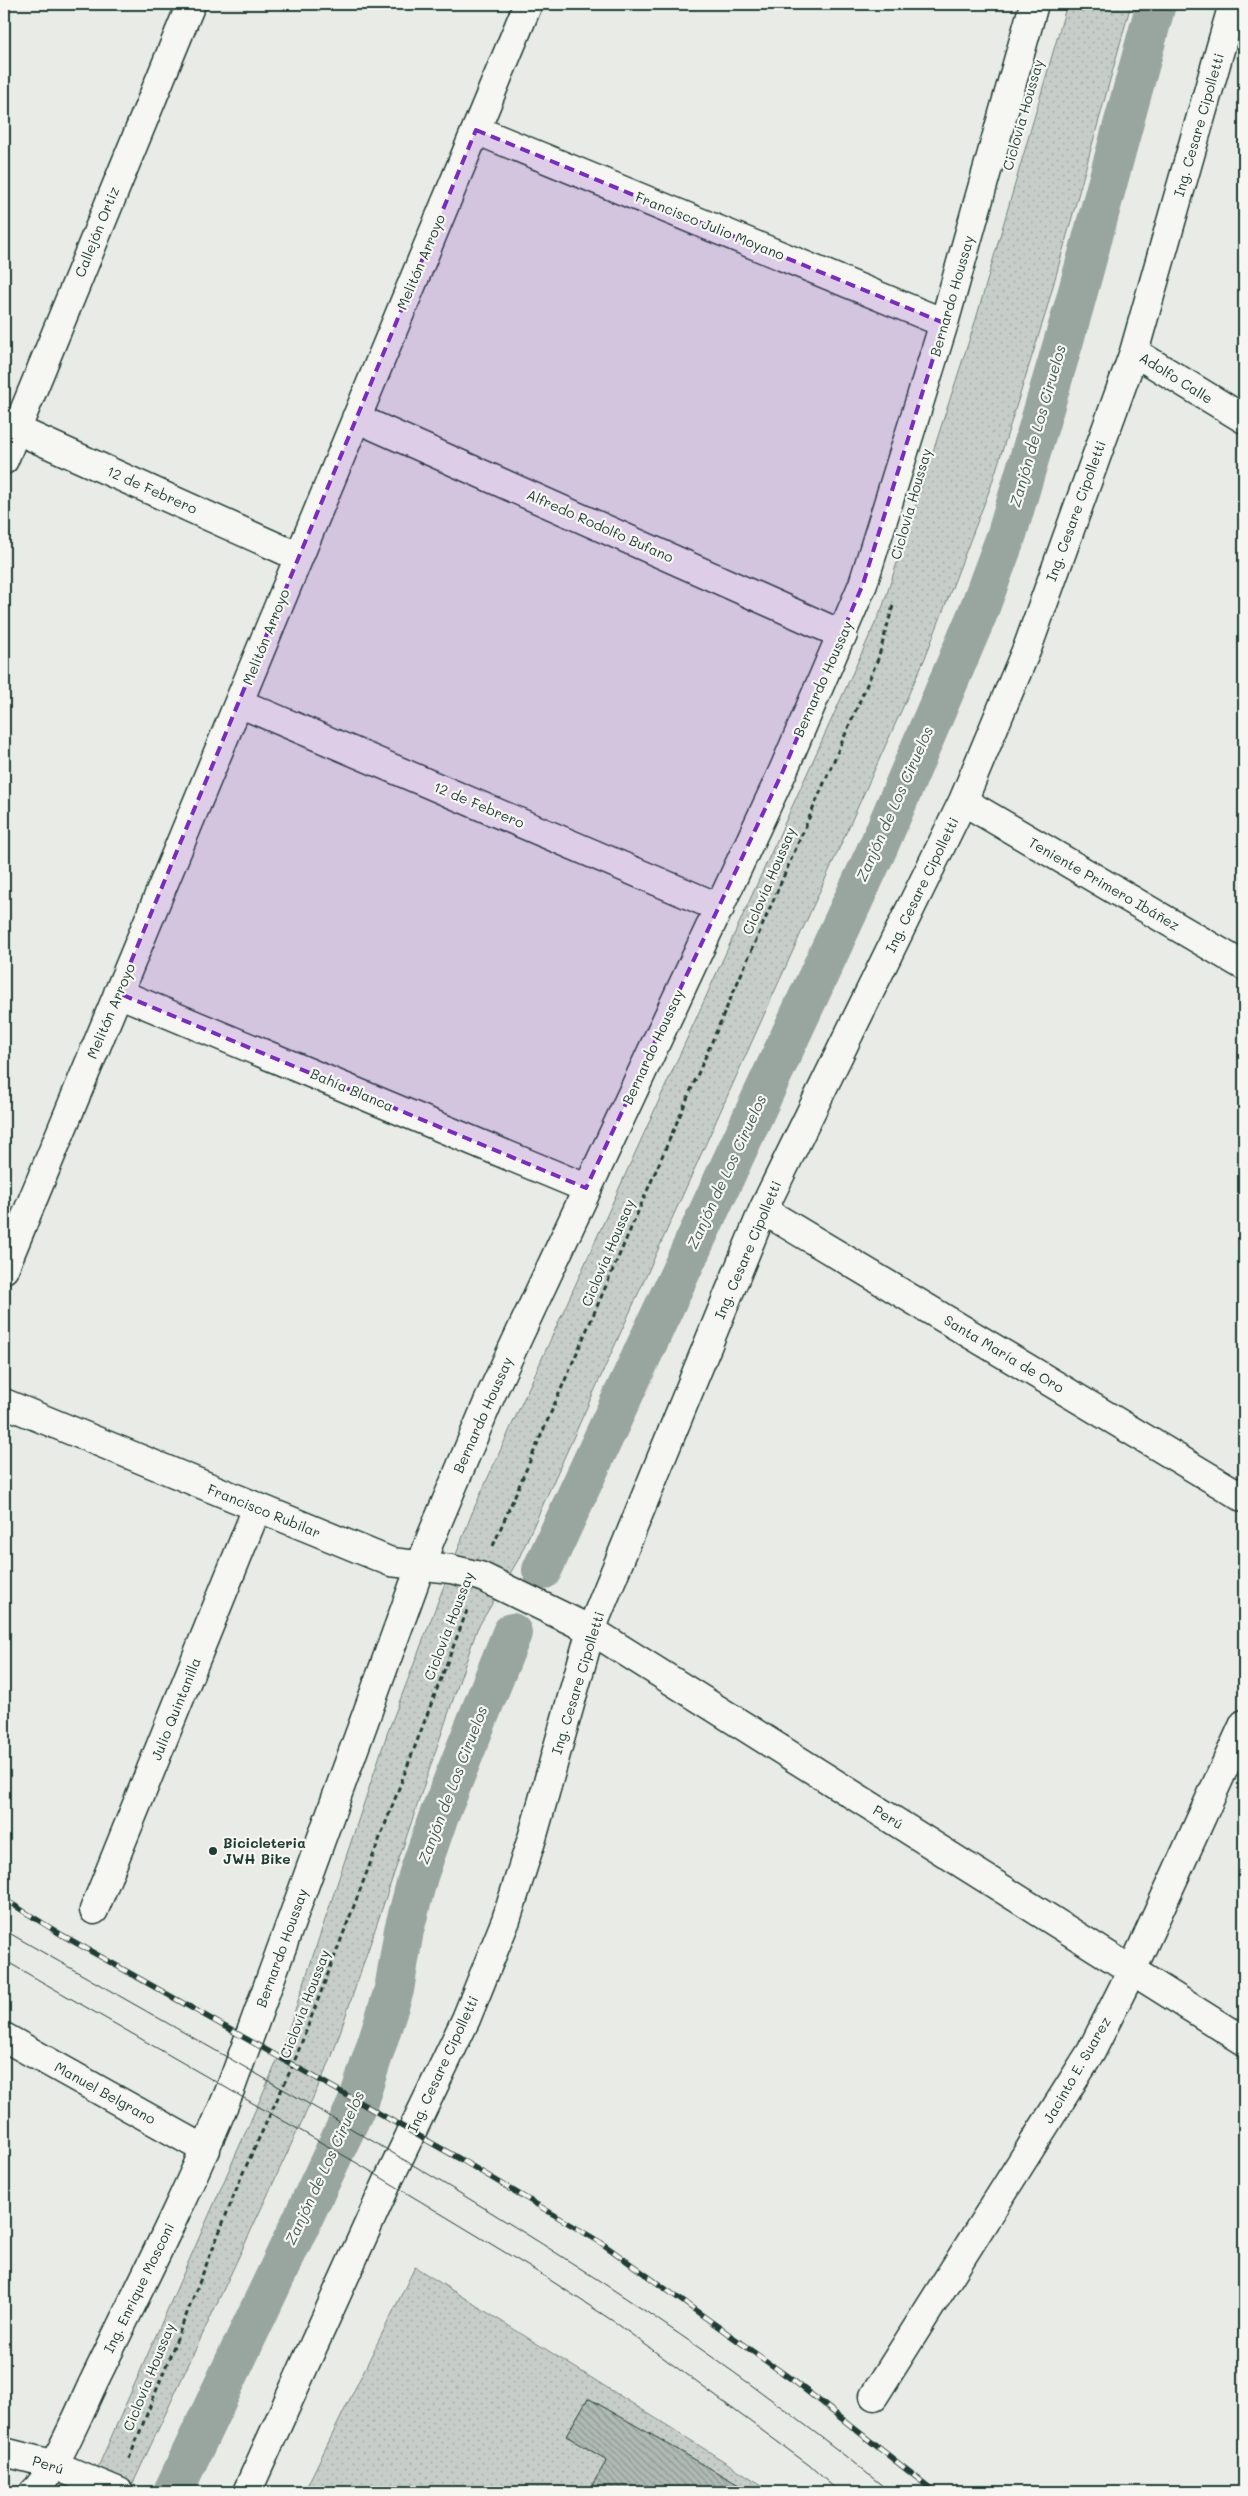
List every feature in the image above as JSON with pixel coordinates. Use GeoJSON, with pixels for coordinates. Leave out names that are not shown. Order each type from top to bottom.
{"type":"FeatureCollection","features":[{"type":"Feature","properties":{"kind":"street","name":"Callejón Ortiz"},"geometry":{"type":"LineString","coordinates":[[4,460],[10,427],[191,4]]}},
{"type":"Feature","properties":{"kind":"street","name":"Melitón Arroyo"},"geometry":{"type":"LineString","coordinates":[[4,1269],[528,4]]}},
{"type":"Feature","properties":{"kind":"street","name":"Bernardo Houssay"},"geometry":{"type":"LineString","coordinates":[[235,2078],[421,1567],[466,1451],[586,1188],[720,908],[843,635],[866,575],[944,323],[1034,4]]}},
{"type":"Feature","properties":{"kind":"street","name":"Ing. Cesare Cipolletti"},"geometry":{"type":"LineString","coordinates":[[247,2492],[388,2181],[466,2019],[506,1920],[533,1835],[591,1630],[763,1210],[963,801],[1028,646],[1134,352],[1233,4]]}},
{"type":"Feature","properties":{"kind":"street","name":"Francisco Julio Moyano"},"geometry":{"type":"LineString","coordinates":[[476,130],[944,323]]}},
{"type":"Feature","properties":{"kind":"street","name":"Adolfo Calle"},"geometry":{"type":"LineString","coordinates":[[1134,352],[1244,419]]}},
{"type":"Feature","properties":{"kind":"street","name":"Alfredo Rodolfo Bufano"},"geometry":{"type":"LineString","coordinates":[[356,418],[843,635]]}},
{"type":"Feature","properties":{"kind":"street","name":"12 de Febrero"},"geometry":{"type":"LineString","coordinates":[[10,427],[299,556]]}},
{"type":"Feature","properties":{"kind":"street","name":"12 de Febrero"},"geometry":{"type":"LineString","coordinates":[[239,703],[720,908]]}},
{"type":"Feature","properties":{"kind":"street","name":"Teniente Primero Ibáñez"},"geometry":{"type":"LineString","coordinates":[[963,801],[1244,966]]}},
{"type":"Feature","properties":{"kind":"street","name":"Bahía Blanca"},"geometry":{"type":"LineString","coordinates":[[118,993],[586,1188]]}},
{"type":"Feature","properties":{"kind":"street","name":"Santa María de Oro"},"geometry":{"type":"LineString","coordinates":[[763,1210],[1244,1498]]}},
{"type":"Feature","properties":{"kind":"street","name":"Francisco Rubilar"},"geometry":{"type":"LineString","coordinates":[[4,1403],[391,1562],[451,1569],[480,1576],[528,1598]]}},
{"type":"Feature","properties":{"kind":"street","name":"Julio Quintanilla"},"geometry":{"type":"LineString","coordinates":[[94,1910],[257,1508]]}},
{"type":"Feature","properties":{"kind":"street","name":"Perú"},"geometry":{"type":"LineString","coordinates":[[528,1598],[591,1630],[1244,2041]]}},
{"type":"Feature","properties":{"kind":"street","name":"Jacinto E. Suarez"},"geometry":{"type":"LineString","coordinates":[[874,2396],[1091,2052],[1132,1970],[1244,1724]]}},
{"type":"Feature","properties":{"kind":"street","name":"Manuel Belgrano"},"geometry":{"type":"LineString","coordinates":[[4,2037],[206,2150]]}},
{"type":"Feature","properties":{"kind":"street","name":"Ing. Enrique Mosconi"},"geometry":{"type":"LineString","coordinates":[[34,2492],[52,2464],[206,2150],[235,2078]]}},
{"type":"Feature","properties":{"kind":"street","name":"Perú"},"geometry":{"type":"LineString","coordinates":[[4,2452],[52,2464],[117,2492]]}},
{"type":"Feature","properties":{"kind":"path","name":"Ciclovía Houssay"},"geometry":{"type":"LineString","coordinates":[[117,2492],[242,2175],[294,2065],[480,1576],[878,659],[897,593]]}},
{"type":"Feature","properties":{"kind":"highlighted area"},"geometry":{"type":"Polygon","coordinates":[[[476,130],[944,323],[863,584],[783,771],[586,1188],[118,993],[476,130]]]}},
{"type":"Feature","properties":{"kind":"shaded area"},"geometry":{"type":"Polygon","coordinates":[[[1067,4],[1131,4],[1045,315],[991,486],[925,658],[518,1560],[477,1629],[331,2059],[129,2492],[87,2492],[281,2052],[387,1734],[472,1513],[883,606],[976,319],[1067,4]]]}},
{"type":"Feature","properties":{"kind":"shaded area"},"geometry":{"type":"Polygon","coordinates":[[[415,2267],[773,2492],[304,2492],[415,2267]]]}},
{"type":"Feature","properties":{"kind":"building"},"geometry":{"type":"Polygon","coordinates":[[[588,2398],[751,2492],[588,2492],[607,2460],[566,2436],[588,2398]]]}},
{"type":"Feature","properties":{"kind":"waterway","name":"Zanjón de Los Ciruelos"},"geometry":{"type":"LineString","coordinates":[[542,1570],[879,845],[977,615],[1007,534],[1074,306],[1156,4]]}},
{"type":"Feature","properties":{"kind":"waterway","name":"Zanjón de Los Ciruelos"},"geometry":{"type":"LineString","coordinates":[[173,2492],[358,2102],[394,1990],[404,1930],[418,1876],[437,1821],[512,1633]]}},
{"type":"Feature","properties":{"kind":"tram line"},"geometry":{"type":"LineString","coordinates":[[4,1930],[346,2126],[570,2262],[680,2334],[786,2411],[890,2492]]}},
{"type":"Feature","properties":{"kind":"tram line"},"geometry":{"type":"LineString","coordinates":[[4,1960],[362,2166],[544,2276],[616,2323],[809,2465],[839,2492]]}},
{"type":"Feature","properties":{"kind":"railway"},"geometry":{"type":"LineString","coordinates":[[4,1899],[62,1935],[460,2159],[600,2242],[794,2381],[935,2492]]}},
{"type":"Feature","properties":{"kind":"place","name":"Bicicleteria JWH Bike"},"geometry":{"type":"Point","coordinates":[213,1851]}}]}
